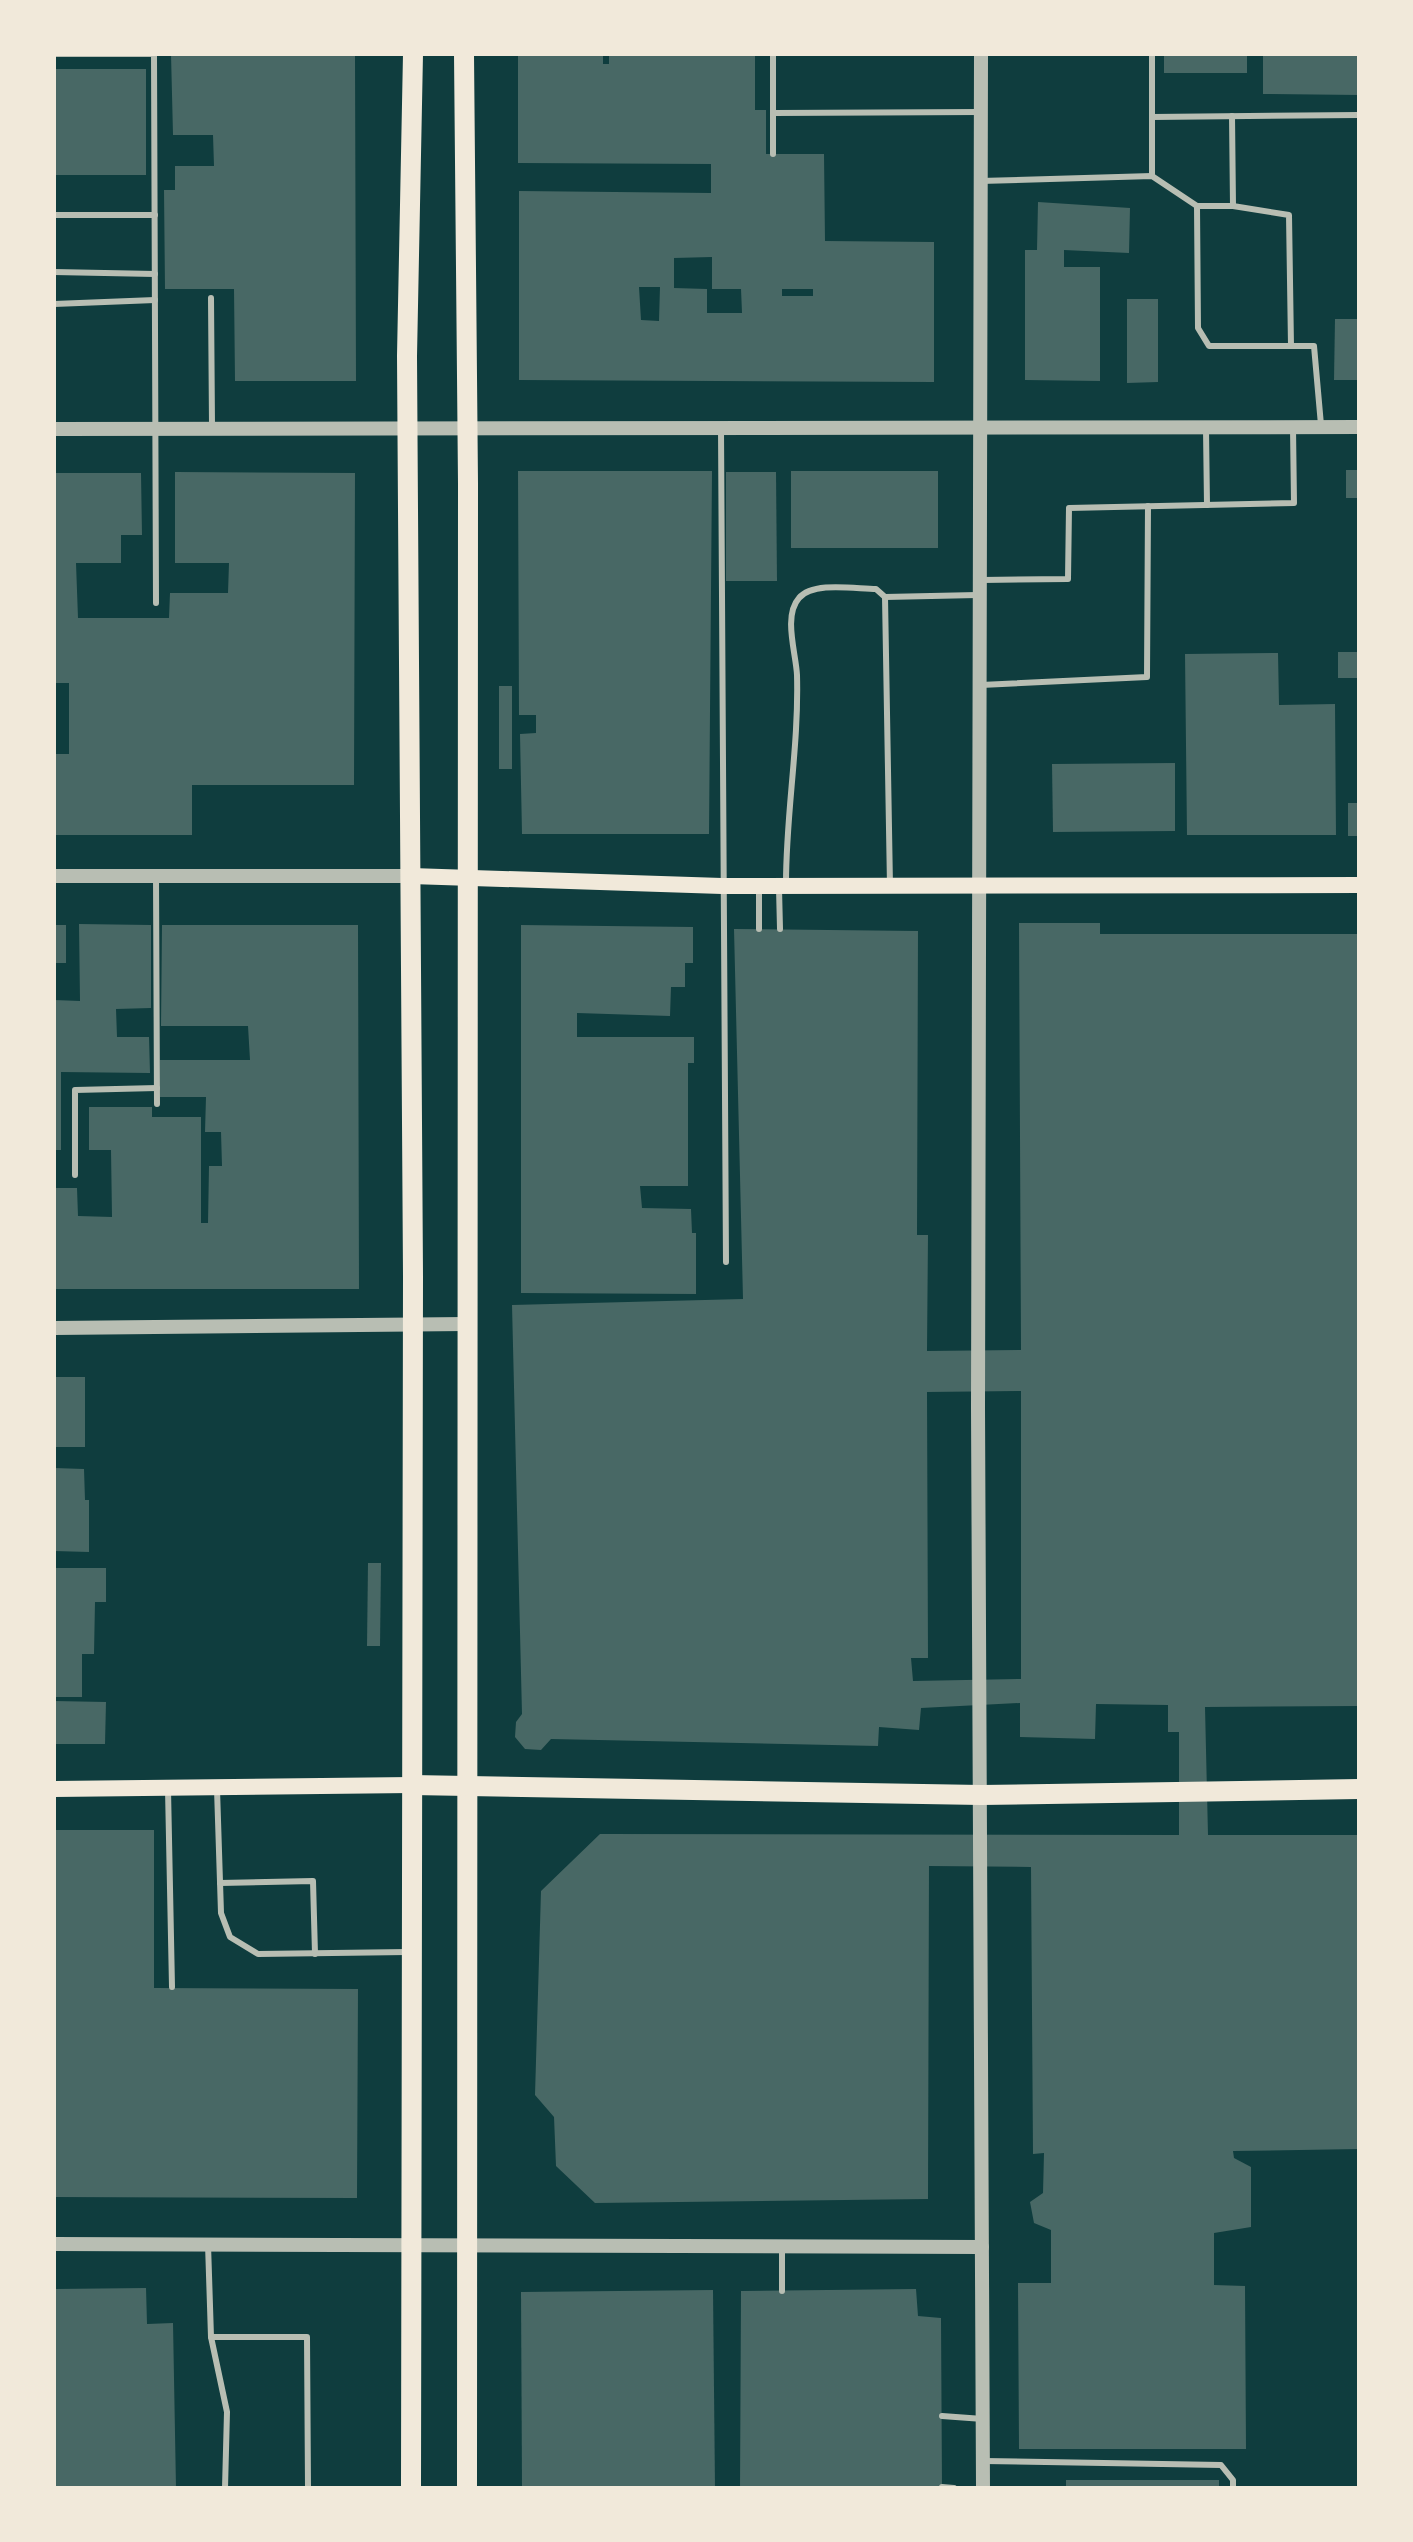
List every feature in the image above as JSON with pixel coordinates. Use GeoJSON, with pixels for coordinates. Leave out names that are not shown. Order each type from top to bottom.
{"type":"FeatureCollection","features":[{"type":"Feature","properties":{"kind":"main road"},"geometry":{"type":"LineString","coordinates":[[411,2488],[409,1952],[413,1325],[408,428],[413,54]]}},
{"type":"Feature","properties":{"kind":"main road"},"geometry":{"type":"LineString","coordinates":[[464,54],[467,428],[467,2488]]}},
{"type":"Feature","properties":{"kind":"main road"},"geometry":{"type":"LineString","coordinates":[[411,876],[722,886],[1359,885]]}},
{"type":"Feature","properties":{"kind":"main road"},"geometry":{"type":"LineString","coordinates":[[54,1789],[466,1784],[981,1795],[1359,1789]]}},
{"type":"Feature","properties":{"kind":"street"},"geometry":{"type":"LineString","coordinates":[[981,54],[979,685],[983,2488]]}},
{"type":"Feature","properties":{"kind":"street"},"geometry":{"type":"LineString","coordinates":[[54,429],[1359,427]]}},
{"type":"Feature","properties":{"kind":"street"},"geometry":{"type":"LineString","coordinates":[[54,876],[411,876]]}},
{"type":"Feature","properties":{"kind":"street"},"geometry":{"type":"LineString","coordinates":[[54,1328],[466,1324]]}},
{"type":"Feature","properties":{"kind":"street"},"geometry":{"type":"LineString","coordinates":[[54,2244],[982,2247]]}},
{"type":"Feature","properties":{"kind":"lane"},"geometry":{"type":"LineString","coordinates":[[54,54],[154,54],[156,603]]}},
{"type":"Feature","properties":{"kind":"lane"},"geometry":{"type":"LineString","coordinates":[[773,54],[773,154]]}},
{"type":"Feature","properties":{"kind":"lane"},"geometry":{"type":"LineString","coordinates":[[1152,54],[1152,176]]}},
{"type":"Feature","properties":{"kind":"lane"},"geometry":{"type":"LineString","coordinates":[[774,113],[980,112]]}},
{"type":"Feature","properties":{"kind":"lane"},"geometry":{"type":"LineString","coordinates":[[1152,117],[1359,115]]}},
{"type":"Feature","properties":{"kind":"lane"},"geometry":{"type":"LineString","coordinates":[[1232,116],[1233,206]]}},
{"type":"Feature","properties":{"kind":"lane"},"geometry":{"type":"LineString","coordinates":[[980,181],[1152,176],[1197,206],[1233,206],[1289,215],[1291,346]]}},
{"type":"Feature","properties":{"kind":"lane"},"geometry":{"type":"LineString","coordinates":[[1197,206],[1198,328],[1209,346],[1314,346],[1321,428]]}},
{"type":"Feature","properties":{"kind":"lane"},"geometry":{"type":"LineString","coordinates":[[54,215],[155,215]]}},
{"type":"Feature","properties":{"kind":"lane"},"geometry":{"type":"LineString","coordinates":[[54,272],[155,274]]}},
{"type":"Feature","properties":{"kind":"lane"},"geometry":{"type":"LineString","coordinates":[[211,298],[212,429]]}},
{"type":"Feature","properties":{"kind":"lane"},"geometry":{"type":"LineString","coordinates":[[54,304],[155,300]]}},
{"type":"Feature","properties":{"kind":"lane"},"geometry":{"type":"LineString","coordinates":[[780,929],[797,751],[797,674],[791,612],[800,597],[811,590],[876,589],[885,597],[1068,579],[1069,508],[1294,503],[1293,428]]}},
{"type":"Feature","properties":{"kind":"lane"},"geometry":{"type":"LineString","coordinates":[[721,429],[726,1262]]}},
{"type":"Feature","properties":{"kind":"lane"},"geometry":{"type":"LineString","coordinates":[[1206,429],[1207,505]]}},
{"type":"Feature","properties":{"kind":"lane"},"geometry":{"type":"LineString","coordinates":[[979,685],[1147,677],[1148,506]]}},
{"type":"Feature","properties":{"kind":"lane"},"geometry":{"type":"LineString","coordinates":[[885,597],[890,886]]}},
{"type":"Feature","properties":{"kind":"lane"},"geometry":{"type":"LineString","coordinates":[[156,876],[157,1104]]}},
{"type":"Feature","properties":{"kind":"lane"},"geometry":{"type":"LineString","coordinates":[[759,886],[759,929]]}},
{"type":"Feature","properties":{"kind":"lane"},"geometry":{"type":"LineString","coordinates":[[75,1175],[75,1090],[157,1088]]}},
{"type":"Feature","properties":{"kind":"lane"},"geometry":{"type":"LineString","coordinates":[[168,1789],[172,1987]]}},
{"type":"Feature","properties":{"kind":"lane"},"geometry":{"type":"LineString","coordinates":[[217,1789],[220,1883],[225,1925],[230,1937],[242,1948],[258,1954],[409,1952]]}},
{"type":"Feature","properties":{"kind":"lane"},"geometry":{"type":"LineString","coordinates":[[220,1883],[313,1881],[315,1954]]}},
{"type":"Feature","properties":{"kind":"lane"},"geometry":{"type":"LineString","coordinates":[[208,2244],[211,2337],[227,2412],[225,2488]]}},
{"type":"Feature","properties":{"kind":"lane"},"geometry":{"type":"LineString","coordinates":[[782,2247],[782,2291]]}},
{"type":"Feature","properties":{"kind":"lane"},"geometry":{"type":"LineString","coordinates":[[211,2337],[307,2337],[308,2488]]}},
{"type":"Feature","properties":{"kind":"lane"},"geometry":{"type":"LineString","coordinates":[[942,2416],[983,2419]]}},
{"type":"Feature","properties":{"kind":"lane"},"geometry":{"type":"LineString","coordinates":[[983,2461],[1221,2465],[1233,2480],[1233,2488]]}},
{"type":"Feature","properties":{"kind":"lane"},"geometry":{"type":"LineString","coordinates":[[942,2487],[954,2488]]}},
{"type":"Feature","properties":{"kind":"building"},"geometry":{"type":"Polygon","coordinates":[[[171,54],[355,54],[356,381],[235,381],[234,289],[165,289],[164,190],[175,190],[175,166],[214,166],[213,135],[173,135],[171,54]]]}},
{"type":"Feature","properties":{"kind":"building"},"geometry":{"type":"Polygon","coordinates":[[[518,54],[603,54],[603,64],[609,64],[609,54],[755,54],[755,110],[766,110],[766,154],[824,154],[825,241],[934,242],[934,382],[519,380],[519,191],[711,193],[711,164],[518,163],[518,54]],[[712,257],[674,258],[674,288],[707,289],[707,313],[742,313],[741,289],[712,289],[712,257]],[[639,287],[641,320],[659,321],[660,287],[639,287]],[[782,289],[782,296],[813,296],[813,289],[782,289]]]}},
{"type":"Feature","properties":{"kind":"building"},"geometry":{"type":"Polygon","coordinates":[[[1164,54],[1247,54],[1247,73],[1164,73],[1164,54]]]}},
{"type":"Feature","properties":{"kind":"building"},"geometry":{"type":"Polygon","coordinates":[[[1263,54],[1359,54],[1359,95],[1263,94],[1263,54]]]}},
{"type":"Feature","properties":{"kind":"building"},"geometry":{"type":"Polygon","coordinates":[[[54,69],[146,69],[146,175],[54,175],[54,69]]]}},
{"type":"Feature","properties":{"kind":"building"},"geometry":{"type":"Polygon","coordinates":[[[1038,202],[1130,208],[1129,253],[1064,250],[1064,267],[1100,267],[1100,381],[1025,380],[1025,250],[1037,250],[1038,202]]]}},
{"type":"Feature","properties":{"kind":"building"},"geometry":{"type":"Polygon","coordinates":[[[1127,299],[1158,299],[1158,382],[1127,383],[1127,299]]]}},
{"type":"Feature","properties":{"kind":"building"},"geometry":{"type":"Polygon","coordinates":[[[1335,319],[1359,319],[1359,380],[1334,380],[1335,319]]]}},
{"type":"Feature","properties":{"kind":"building"},"geometry":{"type":"Polygon","coordinates":[[[1346,470],[1359,470],[1359,498],[1346,498],[1346,470]]]}},
{"type":"Feature","properties":{"kind":"building"},"geometry":{"type":"Polygon","coordinates":[[[518,471],[712,471],[709,834],[522,834],[520,734],[536,733],[536,715],[519,715],[518,471]]]}},
{"type":"Feature","properties":{"kind":"building"},"geometry":{"type":"Polygon","coordinates":[[[791,471],[938,471],[938,548],[791,548],[791,471]]]}},
{"type":"Feature","properties":{"kind":"building"},"geometry":{"type":"Polygon","coordinates":[[[175,472],[355,473],[354,785],[192,785],[192,835],[54,835],[54,754],[69,754],[69,683],[54,683],[54,473],[141,473],[142,535],[121,535],[121,563],[76,563],[78,618],[169,618],[170,593],[228,593],[229,563],[175,563],[175,472]]]}},
{"type":"Feature","properties":{"kind":"building"},"geometry":{"type":"Polygon","coordinates":[[[726,472],[776,472],[777,581],[726,581],[726,472]]]}},
{"type":"Feature","properties":{"kind":"building"},"geometry":{"type":"Polygon","coordinates":[[[1338,652],[1359,652],[1359,678],[1338,678],[1338,652]]]}},
{"type":"Feature","properties":{"kind":"building"},"geometry":{"type":"Polygon","coordinates":[[[1278,653],[1279,705],[1335,704],[1336,835],[1187,835],[1185,654],[1278,653]]]}},
{"type":"Feature","properties":{"kind":"building"},"geometry":{"type":"Polygon","coordinates":[[[499,686],[512,686],[512,769],[499,769],[499,686]]]}},
{"type":"Feature","properties":{"kind":"building"},"geometry":{"type":"Polygon","coordinates":[[[1175,763],[1175,831],[1053,832],[1052,764],[1175,763]]]}},
{"type":"Feature","properties":{"kind":"building"},"geometry":{"type":"Polygon","coordinates":[[[1348,803],[1359,803],[1359,836],[1348,836],[1348,803]]]}},
{"type":"Feature","properties":{"kind":"building"},"geometry":{"type":"Polygon","coordinates":[[[1019,923],[1100,923],[1100,934],[1359,934],[1359,1706],[1205,1707],[1208,1835],[1359,1835],[1359,2149],[1233,2151],[1234,2158],[1251,2167],[1251,2227],[1214,2233],[1214,2285],[1245,2286],[1246,2449],[1019,2449],[1018,2283],[1051,2283],[1051,2230],[1034,2223],[1030,2202],[1043,2193],[1044,2153],[1033,2154],[1031,1867],[929,1866],[928,2199],[595,2203],[556,2166],[554,2117],[535,2095],[541,1891],[600,1834],[1179,1835],[1179,1732],[1168,1732],[1168,1705],[1096,1704],[1095,1739],[1020,1737],[1020,1703],[921,1708],[919,1730],[879,1727],[878,1746],[551,1739],[541,1750],[525,1749],[515,1737],[516,1722],[522,1714],[512,1305],[743,1299],[734,929],[918,931],[917,1235],[928,1235],[927,1351],[1021,1350],[1019,923]],[[1021,1391],[927,1392],[928,1658],[911,1658],[913,1681],[1021,1679],[1021,1391]]]}},
{"type":"Feature","properties":{"kind":"building"},"geometry":{"type":"Polygon","coordinates":[[[79,924],[151,925],[151,1008],[116,1009],[117,1037],[149,1037],[150,1073],[61,1072],[61,1150],[54,1150],[54,1000],[80,1001],[79,924]]]}},
{"type":"Feature","properties":{"kind":"building"},"geometry":{"type":"Polygon","coordinates":[[[54,925],[66,925],[66,963],[54,963],[54,925]]]}},
{"type":"Feature","properties":{"kind":"building"},"geometry":{"type":"Polygon","coordinates":[[[162,925],[358,925],[359,1289],[54,1289],[54,1188],[77,1188],[78,1216],[112,1217],[111,1150],[89,1150],[89,1107],[152,1107],[152,1117],[201,1117],[201,1223],[208,1223],[209,1166],[222,1166],[221,1132],[205,1132],[206,1097],[160,1097],[160,1060],[250,1060],[248,1026],[161,1026],[162,925]]]}},
{"type":"Feature","properties":{"kind":"building"},"geometry":{"type":"Polygon","coordinates":[[[521,925],[693,927],[693,963],[685,963],[685,987],[671,987],[670,1016],[577,1013],[577,1037],[694,1037],[694,1063],[688,1063],[688,1186],[640,1186],[642,1208],[691,1209],[692,1233],[696,1233],[696,1294],[521,1293],[521,925]]]}},
{"type":"Feature","properties":{"kind":"building"},"geometry":{"type":"Polygon","coordinates":[[[54,1377],[85,1377],[85,1447],[54,1447],[54,1377]]]}},
{"type":"Feature","properties":{"kind":"building"},"geometry":{"type":"Polygon","coordinates":[[[54,1468],[84,1469],[85,1500],[89,1500],[89,1552],[54,1551],[54,1468]]]}},
{"type":"Feature","properties":{"kind":"building"},"geometry":{"type":"Polygon","coordinates":[[[368,1563],[381,1563],[380,1646],[367,1646],[368,1563]]]}},
{"type":"Feature","properties":{"kind":"building"},"geometry":{"type":"Polygon","coordinates":[[[54,1568],[106,1568],[106,1602],[95,1602],[94,1654],[82,1654],[82,1697],[54,1697],[54,1568]]]}},
{"type":"Feature","properties":{"kind":"building"},"geometry":{"type":"Polygon","coordinates":[[[54,1701],[106,1702],[105,1744],[54,1744],[54,1701]]]}},
{"type":"Feature","properties":{"kind":"building"},"geometry":{"type":"Polygon","coordinates":[[[54,1830],[154,1830],[154,1988],[358,1989],[357,2198],[54,2197],[54,1830]]]}},
{"type":"Feature","properties":{"kind":"building"},"geometry":{"type":"Polygon","coordinates":[[[146,2288],[147,2324],[173,2323],[176,2488],[54,2488],[54,2289],[146,2288]]]}},
{"type":"Feature","properties":{"kind":"building"},"geometry":{"type":"Polygon","coordinates":[[[916,2289],[918,2316],[941,2318],[942,2488],[740,2488],[741,2291],[916,2289]]]}},
{"type":"Feature","properties":{"kind":"building"},"geometry":{"type":"Polygon","coordinates":[[[713,2290],[715,2488],[522,2488],[521,2292],[713,2290]]]}},
{"type":"Feature","properties":{"kind":"building"},"geometry":{"type":"Polygon","coordinates":[[[1066,2480],[1219,2480],[1219,2488],[1066,2488],[1066,2480]]]}}]}
